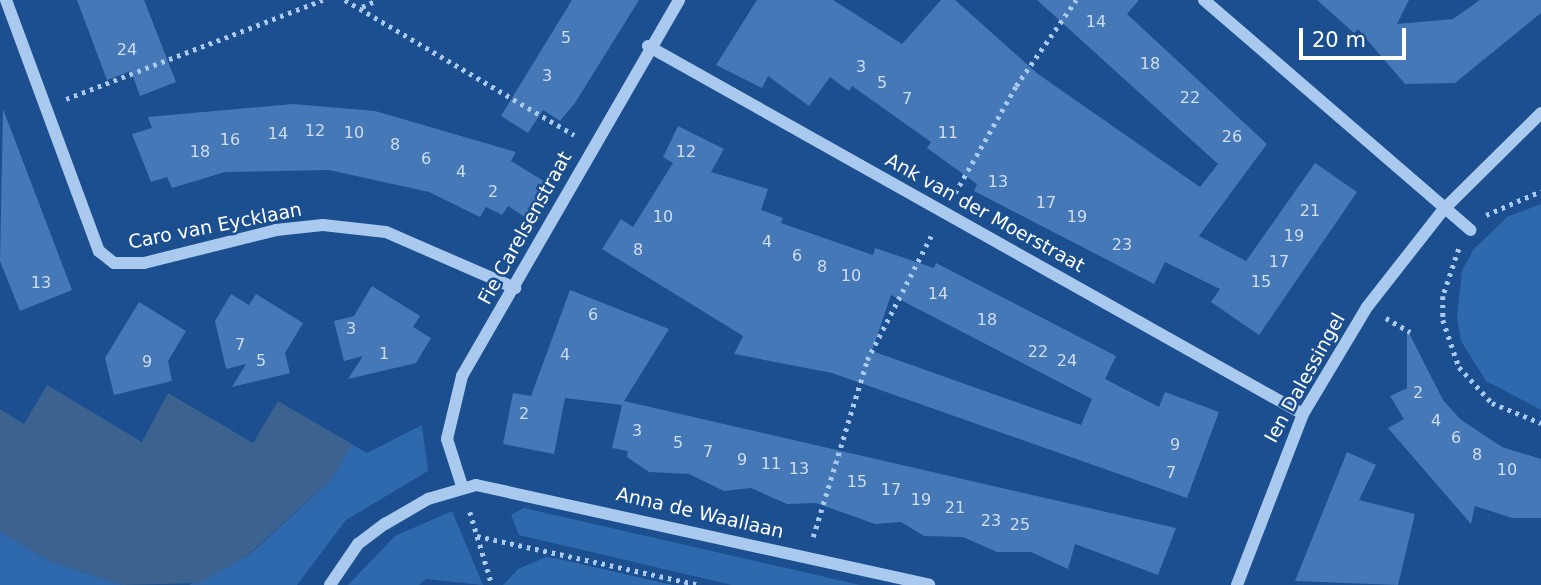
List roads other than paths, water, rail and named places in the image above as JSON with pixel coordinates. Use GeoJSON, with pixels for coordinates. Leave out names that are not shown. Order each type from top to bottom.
{"type":"FeatureCollection","features":[{"type":"Feature","properties":{"kind":"street","name":"Caro van Eycklaan"},"geometry":{"type":"LineString","coordinates":[[6,0],[99,251],[114,263],[144,263],[276,230],[323,225],[386,232],[515,288]]}},
{"type":"Feature","properties":{"kind":"street","name":"Fie Carelsenstraat"},"geometry":{"type":"LineString","coordinates":[[462,486],[447,439],[462,376],[515,288],[648,46],[679,0]]}},
{"type":"Feature","properties":{"kind":"street"},"geometry":{"type":"LineString","coordinates":[[1204,0],[1470,230]]}},
{"type":"Feature","properties":{"kind":"street","name":"Ank van der Moerstraat"},"geometry":{"type":"LineString","coordinates":[[648,46],[1303,414]]}},
{"type":"Feature","properties":{"kind":"street","name":"Ien Dalessingel"},"geometry":{"type":"LineString","coordinates":[[1237,585],[1303,414],[1367,307],[1443,209],[1541,113]]}},
{"type":"Feature","properties":{"kind":"street"},"geometry":{"type":"LineString","coordinates":[[330,585],[370,535],[462,486]]}},
{"type":"Feature","properties":{"kind":"street","name":"Anna de Waallaan"},"geometry":{"type":"LineString","coordinates":[[462,486],[516,492],[929,585]]}}]}
